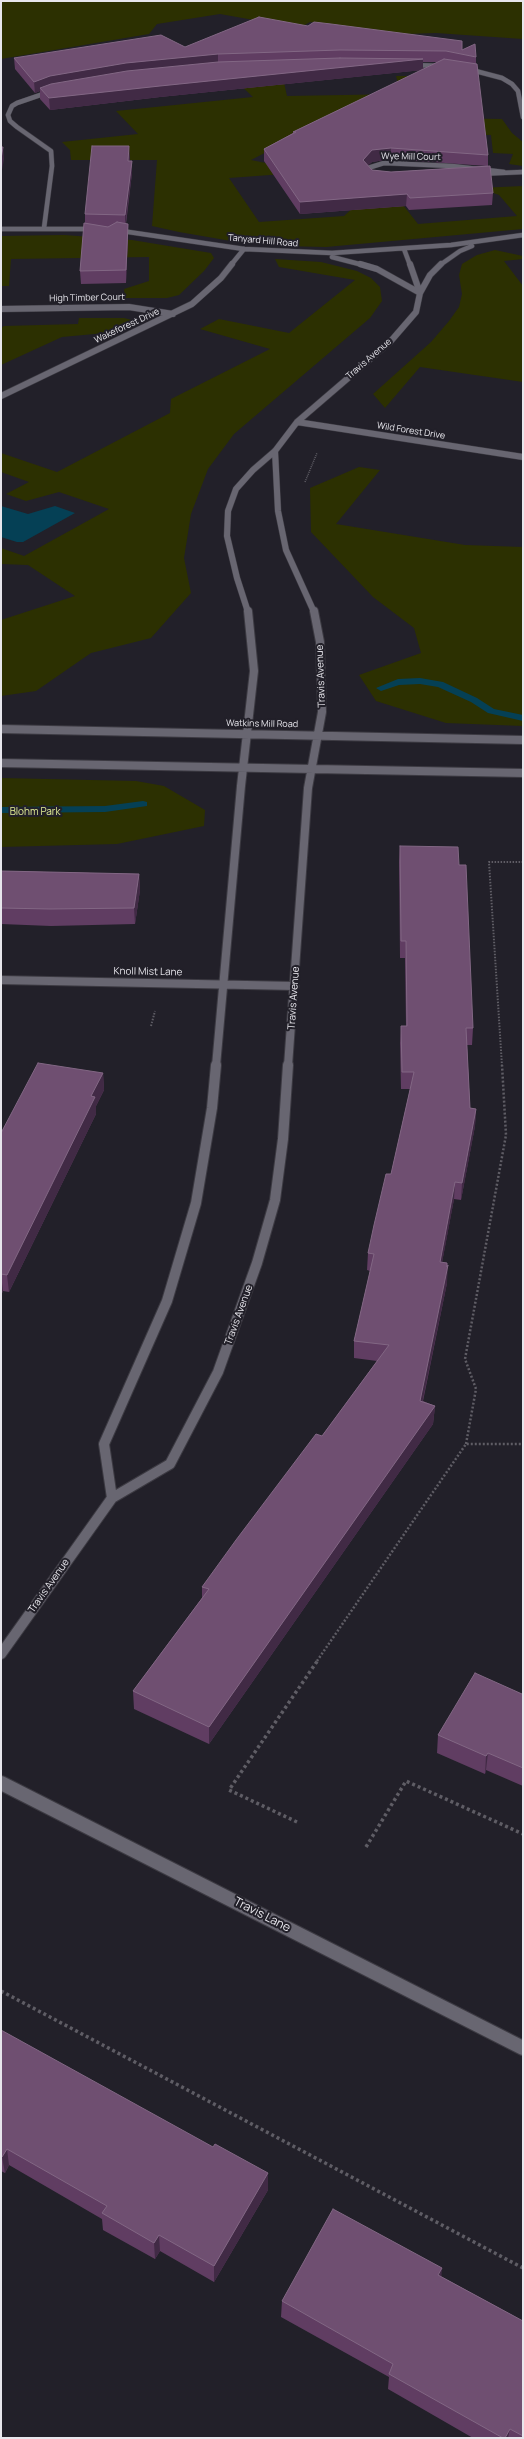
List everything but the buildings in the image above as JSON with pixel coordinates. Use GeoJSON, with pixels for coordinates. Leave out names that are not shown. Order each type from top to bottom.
{"type":"FeatureCollection","features":[{"type":"Feature","properties":{"kind":"street"},"geometry":{"type":"LineString","coordinates":[[406,65],[453,67]]}},
{"type":"Feature","properties":{"kind":"street"},"geometry":{"type":"LineString","coordinates":[[460,68],[486,73],[512,84],[518,91],[523,117]]}},
{"type":"Feature","properties":{"kind":"street"},"geometry":{"type":"LineString","coordinates":[[44,228],[52,166],[51,151],[8,121],[9,111],[17,103],[59,89]]}},
{"type":"Feature","properties":{"kind":"street","name":"Wye Mill Court"},"geometry":{"type":"LineString","coordinates":[[377,179],[368,175],[366,170],[374,165],[384,163],[437,165],[504,172]]}},
{"type":"Feature","properties":{"kind":"street","name":"Wye Mill Court"},"geometry":{"type":"LineString","coordinates":[[465,174],[523,172]]}},
{"type":"Feature","properties":{"kind":"street","name":"Tanyard Hill Road"},"geometry":{"type":"LineString","coordinates":[[1,229],[44,228],[138,232],[244,249],[316,253],[404,249],[485,241],[523,235]]}},
{"type":"Feature","properties":{"kind":"street","name":"Travis Avenue"},"geometry":{"type":"LineString","coordinates":[[112,1498],[104,1444],[138,1371],[167,1301],[196,1203],[212,1108],[243,766],[248,734],[254,671],[250,617],[237,578],[227,536],[228,511],[236,489],[253,470],[275,451],[297,422],[390,342],[408,323],[420,301],[420,293],[430,275],[440,265],[460,251],[485,241]]}},
{"type":"Feature","properties":{"kind":"street","name":"Wakeforest Drive"},"geometry":{"type":"LineString","coordinates":[[1,396],[173,314],[208,292],[244,249]]}},
{"type":"Feature","properties":{"kind":"street"},"geometry":{"type":"LineString","coordinates":[[404,249],[420,293]]}},
{"type":"Feature","properties":{"kind":"street"},"geometry":{"type":"LineString","coordinates":[[316,253],[377,269],[420,293]]}},
{"type":"Feature","properties":{"kind":"street","name":"High Timber Court"},"geometry":{"type":"LineString","coordinates":[[1,308],[129,307],[173,314]]}},
{"type":"Feature","properties":{"kind":"street","name":"Wild Forest Drive"},"geometry":{"type":"LineString","coordinates":[[297,422],[523,457]]}},
{"type":"Feature","properties":{"kind":"street","name":"Travis Avenue"},"geometry":{"type":"LineString","coordinates":[[1,1654],[112,1498],[170,1464],[218,1372],[255,1271],[275,1200],[283,1139],[308,788],[322,712],[320,642],[314,611],[286,550],[278,511],[275,451]]}},
{"type":"Feature","properties":{"kind":"street","name":"Watkins Mill Road"},"geometry":{"type":"LineString","coordinates":[[1,729],[523,740]]}},
{"type":"Feature","properties":{"kind":"street"},"geometry":{"type":"LineString","coordinates":[[1,763],[243,766],[523,773]]}},
{"type":"Feature","properties":{"kind":"street","name":"Knoll Mist Lane"},"geometry":{"type":"LineString","coordinates":[[1,980],[295,986]]}},
{"type":"Feature","properties":{"kind":"street","name":"Travis Lane"},"geometry":{"type":"LineString","coordinates":[[1,1783],[523,2048]]}},
{"type":"Feature","properties":{"kind":"path"},"geometry":{"type":"LineString","coordinates":[[304,485],[320,449]]}},
{"type":"Feature","properties":{"kind":"path"},"geometry":{"type":"LineString","coordinates":[[297,1822],[229,1790],[466,1444],[476,1390],[465,1359],[506,1135],[489,862],[523,862]]}},
{"type":"Feature","properties":{"kind":"path"},"geometry":{"type":"LineString","coordinates":[[466,1444],[523,1444]]}},
{"type":"Feature","properties":{"kind":"path"},"geometry":{"type":"LineString","coordinates":[[366,1847],[406,1781],[523,1834]]}},
{"type":"Feature","properties":{"kind":"path"},"geometry":{"type":"LineString","coordinates":[[1,1991],[523,2268]]}},
{"type":"Feature","properties":{"kind":"green space"},"geometry":{"type":"Polygon","coordinates":[[[1,1],[523,1],[523,39],[436,33],[404,34],[310,22],[299,28],[220,14],[157,24],[149,34],[1,59],[1,1]]]}},
{"type":"Feature","properties":{"kind":"green space"},"geometry":{"type":"Polygon","coordinates":[[[396,76],[427,76],[429,118],[502,119],[512,133],[523,142],[523,166],[509,164],[513,154],[493,153],[491,135],[396,134],[323,123],[251,160],[311,172],[229,178],[259,222],[344,216],[356,205],[396,196],[418,224],[517,216],[499,195],[479,188],[523,186],[523,229],[326,247],[283,246],[237,242],[179,232],[152,226],[157,160],[71,160],[70,150],[62,142],[138,134],[116,111],[253,97],[234,79],[283,78],[287,96],[401,94],[396,76]]]}},
{"type":"Feature","properties":{"kind":"green space"},"geometry":{"type":"Polygon","coordinates":[[[64,235],[132,240],[211,253],[214,258],[204,271],[179,295],[167,298],[125,298],[124,289],[149,281],[149,257],[11,259],[9,286],[1,286],[1,236],[64,235]]]}},
{"type":"Feature","properties":{"kind":"green space"},"geometry":{"type":"Polygon","coordinates":[[[495,250],[523,256],[523,259],[504,261],[523,286],[523,382],[420,367],[385,408],[373,394],[431,342],[459,307],[462,294],[459,275],[462,264],[477,255],[495,250]]]}},
{"type":"Feature","properties":{"kind":"green space"},"geometry":{"type":"Polygon","coordinates":[[[275,259],[321,262],[357,271],[371,278],[380,287],[382,301],[370,318],[234,434],[208,469],[191,514],[184,558],[191,593],[151,638],[91,653],[36,691],[1,696],[1,620],[75,596],[28,565],[1,564],[1,548],[24,556],[109,509],[59,492],[26,501],[6,494],[29,482],[1,472],[1,453],[57,472],[170,413],[171,399],[270,349],[200,329],[219,319],[289,333],[355,280],[279,267],[275,259]]]}},
{"type":"Feature","properties":{"kind":"green space"},"geometry":{"type":"Polygon","coordinates":[[[79,318],[124,318],[132,320],[105,333],[62,337],[1,365],[1,328],[4,326],[78,324],[79,318]]]}},
{"type":"Feature","properties":{"kind":"green space"},"geometry":{"type":"Polygon","coordinates":[[[359,467],[380,470],[336,524],[465,545],[523,547],[523,726],[446,723],[376,701],[359,675],[421,653],[414,628],[373,597],[311,532],[310,488],[359,467]]]}},
{"type":"Feature","properties":{"kind":"green space","name":"Blohm Park"},"geometry":{"type":"Polygon","coordinates":[[[1,778],[136,781],[164,786],[205,810],[204,826],[117,844],[1,847],[1,778]]]}},
{"type":"Feature","properties":{"kind":"water"},"geometry":{"type":"Polygon","coordinates":[[[1,506],[28,514],[55,506],[75,513],[23,542],[17,542],[1,537],[1,506]]]}},
{"type":"Feature","properties":{"kind":"waterway"},"geometry":{"type":"LineString","coordinates":[[381,688],[398,682],[420,681],[440,684],[474,700],[491,711],[523,718]]}},
{"type":"Feature","properties":{"kind":"waterway"},"geometry":{"type":"LineString","coordinates":[[1,810],[105,809],[143,804]]}}]}
